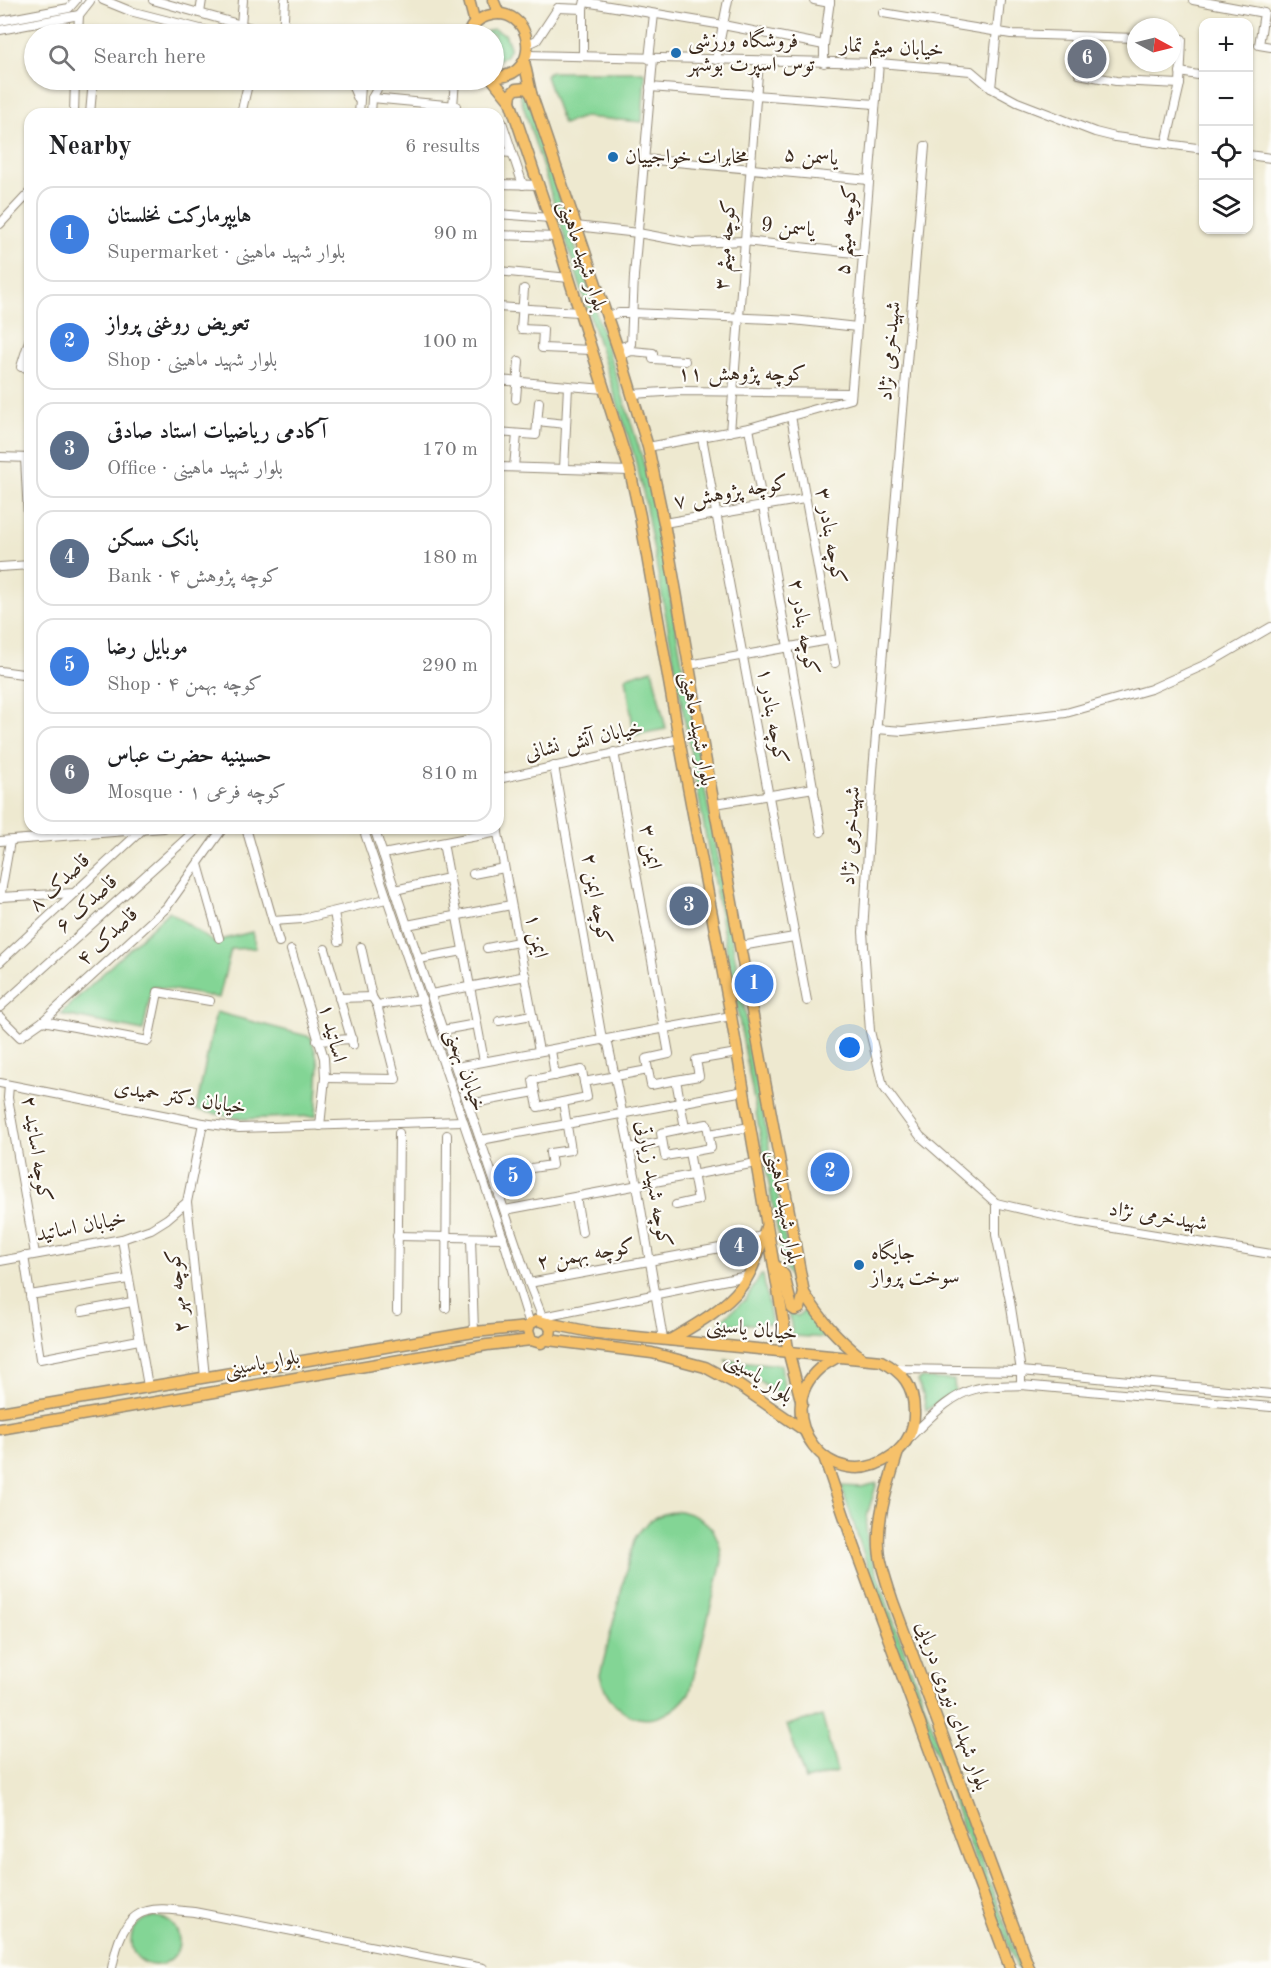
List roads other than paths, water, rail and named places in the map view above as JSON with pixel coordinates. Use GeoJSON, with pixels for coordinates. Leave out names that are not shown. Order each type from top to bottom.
{"type":"FeatureCollection","features":[{"type":"Feature","properties":{"kind":"main road"},"geometry":{"type":"LineString","coordinates":[[468,24],[469,0]]}},
{"type":"Feature","properties":{"kind":"main road"},"geometry":{"type":"LineString","coordinates":[[474,24],[482,17],[499,14],[493,0]]}},
{"type":"Feature","properties":{"kind":"main road","name":"بلوار شهید ماهینی"},"geometry":{"type":"LineString","coordinates":[[499,14],[507,15],[520,24],[526,34],[531,93],[648,447],[664,523],[804,1293],[823,1322],[844,1344],[863,1359]]}},
{"type":"Feature","properties":{"kind":"main road"},"geometry":{"type":"LineString","coordinates":[[504,75],[518,69],[526,53]]}},
{"type":"Feature","properties":{"kind":"main road"},"geometry":{"type":"LineString","coordinates":[[510,100],[511,94],[516,89],[526,88],[531,93]]}},
{"type":"Feature","properties":{"kind":"main road","name":"بلوار شهید ماهینی"},"geometry":{"type":"LineString","coordinates":[[502,90],[510,100],[550,218],[630,471],[731,1016],[765,1229],[774,1264],[789,1354],[802,1404]]}},
{"type":"Feature","properties":{"kind":"main road"},"geometry":{"type":"LineString","coordinates":[[545,1320],[551,1333],[548,1340],[542,1343],[531,1340],[528,1334],[529,1326],[537,1320],[545,1320],[596,1333],[666,1340],[707,1318],[741,1288],[757,1259],[765,1229]]}},
{"type":"Feature","properties":{"kind":"main road"},"geometry":{"type":"LineString","coordinates":[[774,1264],[784,1275],[792,1308],[795,1310],[800,1308],[804,1293]]}},
{"type":"Feature","properties":{"kind":"main road","name":"بلوار یاسینی"},"geometry":{"type":"LineString","coordinates":[[0,1412],[474,1332],[529,1326]]}},
{"type":"Feature","properties":{"kind":"main road","name":"بلوار یاسینی"},"geometry":{"type":"LineString","coordinates":[[0,1429],[487,1345],[531,1340]]}},
{"type":"Feature","properties":{"kind":"main road","name":"بلوار یاسینی"},"geometry":{"type":"LineString","coordinates":[[548,1340],[652,1353],[705,1367],[740,1386],[805,1431]]}},
{"type":"Feature","properties":{"kind":"main road","name":"خیابان یاسینی"},"geometry":{"type":"LineString","coordinates":[[666,1340],[836,1358]]}},
{"type":"Feature","properties":{"kind":"main road"},"geometry":{"type":"LineString","coordinates":[[836,1358],[863,1359],[881,1361],[897,1369],[908,1384],[914,1401],[914,1420],[909,1438],[898,1452],[885,1461],[854,1468],[824,1457],[812,1445],[801,1418],[802,1404],[807,1385],[819,1369],[836,1358]]}},
{"type":"Feature","properties":{"kind":"main road","name":"بلوار شهدای نیروی دریایی"},"geometry":{"type":"LineString","coordinates":[[898,1452],[881,1512],[878,1541],[881,1565],[1029,1968]]}},
{"type":"Feature","properties":{"kind":"main road","name":"بلوار شهدای نیروی دریایی"},"geometry":{"type":"LineString","coordinates":[[824,1457],[855,1548],[1010,1968]]}},
{"type":"Feature","properties":{"kind":"street"},"geometry":{"type":"LineString","coordinates":[[0,21],[69,8],[76,0]]}},
{"type":"Feature","properties":{"kind":"street"},"geometry":{"type":"LineString","coordinates":[[78,24],[79,15],[89,1],[103,0],[130,11],[181,24]]}},
{"type":"Feature","properties":{"kind":"street"},"geometry":{"type":"LineString","coordinates":[[153,0],[238,24]]}},
{"type":"Feature","properties":{"kind":"street"},"geometry":{"type":"LineString","coordinates":[[201,13],[202,0]]}},
{"type":"Feature","properties":{"kind":"street"},"geometry":{"type":"LineString","coordinates":[[241,24],[243,0]]}},
{"type":"Feature","properties":{"kind":"street"},"geometry":{"type":"LineString","coordinates":[[284,24],[285,0]]}},
{"type":"Feature","properties":{"kind":"street"},"geometry":{"type":"LineString","coordinates":[[716,60],[728,0]]}},
{"type":"Feature","properties":{"kind":"street"},"geometry":{"type":"LineString","coordinates":[[814,0],[830,1],[824,63]]}},
{"type":"Feature","properties":{"kind":"street"},"geometry":{"type":"LineString","coordinates":[[991,88],[1000,0]]}},
{"type":"Feature","properties":{"kind":"street"},"geometry":{"type":"LineString","coordinates":[[1192,0],[1264,13],[1259,45],[1271,46]]}},
{"type":"Feature","properties":{"kind":"street"},"geometry":{"type":"LineString","coordinates":[[526,53],[537,40],[557,4],[584,3],[723,25],[824,45]]}},
{"type":"Feature","properties":{"kind":"street"},"geometry":{"type":"LineString","coordinates":[[583,56],[584,3]]}},
{"type":"Feature","properties":{"kind":"street"},"geometry":{"type":"LineString","coordinates":[[883,13],[998,32],[1127,38]]}},
{"type":"Feature","properties":{"kind":"street"},"geometry":{"type":"LineString","coordinates":[[631,348],[654,14]]}},
{"type":"Feature","properties":{"kind":"street"},"geometry":{"type":"LineString","coordinates":[[32,24],[79,15]]}},
{"type":"Feature","properties":{"kind":"street"},"geometry":{"type":"LineString","coordinates":[[63,18],[73,24]]}},
{"type":"Feature","properties":{"kind":"street"},"geometry":{"type":"LineString","coordinates":[[0,30],[24,25]]}},
{"type":"Feature","properties":{"kind":"street"},"geometry":{"type":"LineString","coordinates":[[1074,36],[1079,74],[1116,81],[1180,84]]}},
{"type":"Feature","properties":{"kind":"street"},"geometry":{"type":"LineString","coordinates":[[1181,39],[1181,56]]}},
{"type":"Feature","properties":{"kind":"street","name":"خیابان میثم تمار"},"geometry":{"type":"LineString","coordinates":[[526,53],[651,59],[879,63],[971,71],[991,88],[1044,113],[1095,132],[1115,137],[1199,148]]}},
{"type":"Feature","properties":{"kind":"street","name":"کوچه میثم ۳"},"geometry":{"type":"LineString","coordinates":[[730,432],[759,61]]}},
{"type":"Feature","properties":{"kind":"street","name":"کوچه میثم ۵"},"geometry":{"type":"LineString","coordinates":[[851,396],[879,63]]}},
{"type":"Feature","properties":{"kind":"street"},"geometry":{"type":"LineString","coordinates":[[1166,144],[1180,84],[1180,72],[1199,74]]}},
{"type":"Feature","properties":{"kind":"street"},"geometry":{"type":"LineString","coordinates":[[650,87],[875,104]]}},
{"type":"Feature","properties":{"kind":"street"},"geometry":{"type":"LineString","coordinates":[[74,108],[75,90]]}},
{"type":"Feature","properties":{"kind":"street"},"geometry":{"type":"LineString","coordinates":[[91,108],[92,90]]}},
{"type":"Feature","properties":{"kind":"street"},"geometry":{"type":"LineString","coordinates":[[242,108],[247,90]]}},
{"type":"Feature","properties":{"kind":"street"},"geometry":{"type":"LineString","coordinates":[[355,90],[359,101]]}},
{"type":"Feature","properties":{"kind":"street"},"geometry":{"type":"LineString","coordinates":[[359,108],[361,90]]}},
{"type":"Feature","properties":{"kind":"street"},"geometry":{"type":"LineString","coordinates":[[371,108],[372,98],[376,90]]}},
{"type":"Feature","properties":{"kind":"street"},"geometry":{"type":"LineString","coordinates":[[454,108],[455,90]]}},
{"type":"Feature","properties":{"kind":"street"},"geometry":{"type":"LineString","coordinates":[[372,98],[446,108]]}},
{"type":"Feature","properties":{"kind":"street"},"geometry":{"type":"LineString","coordinates":[[429,104],[429,108]]}},
{"type":"Feature","properties":{"kind":"street"},"geometry":{"type":"LineString","coordinates":[[504,132],[523,185]]}},
{"type":"Feature","properties":{"kind":"street","name":"شهیدخرمی نژاد"},"geometry":{"type":"LineString","coordinates":[[925,146],[876,729],[863,932],[870,1030],[883,1086],[920,1136],[996,1203],[1077,1222],[1271,1254]]}},
{"type":"Feature","properties":{"kind":"street"},"geometry":{"type":"LineString","coordinates":[[504,152],[512,153]]}},
{"type":"Feature","properties":{"kind":"street"},"geometry":{"type":"LineString","coordinates":[[1253,155],[1270,156]]}},
{"type":"Feature","properties":{"kind":"street","name":"یاسمن ۵"},"geometry":{"type":"LineString","coordinates":[[644,159],[869,180]]}},
{"type":"Feature","properties":{"kind":"street"},"geometry":{"type":"LineString","coordinates":[[504,184],[538,185]]}},
{"type":"Feature","properties":{"kind":"street"},"geometry":{"type":"LineString","coordinates":[[0,224],[24,198]]}},
{"type":"Feature","properties":{"kind":"street"},"geometry":{"type":"LineString","coordinates":[[504,214],[550,218]]}},
{"type":"Feature","properties":{"kind":"street","name":"یاسمن 9"},"geometry":{"type":"LineString","coordinates":[[576,226],[638,233],[693,243],[745,242],[863,254]]}},
{"type":"Feature","properties":{"kind":"street"},"geometry":{"type":"LineString","coordinates":[[504,235],[556,237]]}},
{"type":"Feature","properties":{"kind":"street"},"geometry":{"type":"LineString","coordinates":[[504,272],[569,278]]}},
{"type":"Feature","properties":{"kind":"street"},"geometry":{"type":"LineString","coordinates":[[524,289],[521,329],[543,330],[542,348],[592,350]]}},
{"type":"Feature","properties":{"kind":"street"},"geometry":{"type":"LineString","coordinates":[[504,308],[579,312]]}},
{"type":"Feature","properties":{"kind":"street"},"geometry":{"type":"LineString","coordinates":[[606,316],[632,313],[793,320],[857,327]]}},
{"type":"Feature","properties":{"kind":"street"},"geometry":{"type":"LineString","coordinates":[[618,352],[631,348],[653,353],[653,359],[685,361]]}},
{"type":"Feature","properties":{"kind":"street"},"geometry":{"type":"LineString","coordinates":[[516,399],[519,361]]}},
{"type":"Feature","properties":{"kind":"street"},"geometry":{"type":"LineString","coordinates":[[504,380],[604,389]]}},
{"type":"Feature","properties":{"kind":"street"},"geometry":{"type":"LineString","coordinates":[[564,469],[568,386]]}},
{"type":"Feature","properties":{"kind":"street","name":"کوچه پژوهش ۱۱"},"geometry":{"type":"LineString","coordinates":[[632,394],[680,391],[851,396]]}},
{"type":"Feature","properties":{"kind":"street"},"geometry":{"type":"LineString","coordinates":[[648,447],[749,428],[851,396]]}},
{"type":"Feature","properties":{"kind":"street"},"geometry":{"type":"LineString","coordinates":[[504,433],[536,435],[539,402]]}},
{"type":"Feature","properties":{"kind":"street","name":"کوچه بنادر ۳"},"geometry":{"type":"LineString","coordinates":[[791,416],[829,640],[835,663]]}},
{"type":"Feature","properties":{"kind":"street"},"geometry":{"type":"LineString","coordinates":[[537,421],[566,423]]}},
{"type":"Feature","properties":{"kind":"street","name":"کوچه بنادر ۲"},"geometry":{"type":"LineString","coordinates":[[749,428],[821,832]]}},
{"type":"Feature","properties":{"kind":"street"},"geometry":{"type":"LineString","coordinates":[[514,467],[517,434]]}},
{"type":"Feature","properties":{"kind":"street","name":"کوچه بنادر ۱"},"geometry":{"type":"LineString","coordinates":[[702,437],[718,513],[742,656],[807,1001]]}},
{"type":"Feature","properties":{"kind":"street"},"geometry":{"type":"LineString","coordinates":[[0,458],[24,458]]}},
{"type":"Feature","properties":{"kind":"street"},"geometry":{"type":"LineString","coordinates":[[504,467],[630,471]]}},
{"type":"Feature","properties":{"kind":"street","name":"کوچه پژوهش ۷"},"geometry":{"type":"LineString","coordinates":[[664,523],[804,498]]}},
{"type":"Feature","properties":{"kind":"street"},"geometry":{"type":"LineString","coordinates":[[0,567],[24,565]]}},
{"type":"Feature","properties":{"kind":"street"},"geometry":{"type":"LineString","coordinates":[[876,729],[913,730],[1066,713],[1150,689],[1211,662],[1271,627]]}},
{"type":"Feature","properties":{"kind":"street"},"geometry":{"type":"LineString","coordinates":[[689,665],[829,640]]}},
{"type":"Feature","properties":{"kind":"street"},"geometry":{"type":"LineString","coordinates":[[0,671],[24,674]]}},
{"type":"Feature","properties":{"kind":"street","name":"خیابان آتش نشانی"},"geometry":{"type":"LineString","coordinates":[[504,778],[679,739]]}},
{"type":"Feature","properties":{"kind":"street","name":"ایمن ۳"},"geometry":{"type":"LineString","coordinates":[[614,752],[666,1027],[669,1054],[646,1059],[648,1070]]}},
{"type":"Feature","properties":{"kind":"street","name":"کوچه ایمن ۲"},"geometry":{"type":"LineString","coordinates":[[554,766],[602,1039]]}},
{"type":"Feature","properties":{"kind":"street"},"geometry":{"type":"LineString","coordinates":[[715,804],[814,788]]}},
{"type":"Feature","properties":{"kind":"street"},"geometry":{"type":"LineString","coordinates":[[0,841],[83,834]]}},
{"type":"Feature","properties":{"kind":"street","name":"قاصدک ۸"},"geometry":{"type":"LineString","coordinates":[[0,962],[138,834]]}},
{"type":"Feature","properties":{"kind":"street","name":"قاصدک ۶"},"geometry":{"type":"LineString","coordinates":[[0,1007],[191,834]]}},
{"type":"Feature","properties":{"kind":"street","name":"قاصدک ۴"},"geometry":{"type":"LineString","coordinates":[[0,1017],[20,1037],[43,1021],[166,908],[220,834]]}},
{"type":"Feature","properties":{"kind":"street"},"geometry":{"type":"LineString","coordinates":[[248,834],[279,942]]}},
{"type":"Feature","properties":{"kind":"street","name":"خیابان بهمنی"},"geometry":{"type":"LineString","coordinates":[[365,834],[503,1238],[529,1326]]}},
{"type":"Feature","properties":{"kind":"street","name":"خیابان بهمنی"},"geometry":{"type":"LineString","coordinates":[[376,834],[529,1283],[545,1320]]}},
{"type":"Feature","properties":{"kind":"street"},"geometry":{"type":"LineString","coordinates":[[383,854],[480,834]]}},
{"type":"Feature","properties":{"kind":"street","name":"ایمن ۱"},"geometry":{"type":"LineString","coordinates":[[498,834],[539,1052]]}},
{"type":"Feature","properties":{"kind":"street"},"geometry":{"type":"LineString","coordinates":[[10,840],[0,897],[75,893]]}},
{"type":"Feature","properties":{"kind":"street"},"geometry":{"type":"LineString","coordinates":[[442,843],[484,1062]]}},
{"type":"Feature","properties":{"kind":"street"},"geometry":{"type":"LineString","coordinates":[[198,864],[219,938]]}},
{"type":"Feature","properties":{"kind":"street"},"geometry":{"type":"LineString","coordinates":[[473,874],[504,868]]}},
{"type":"Feature","properties":{"kind":"street"},"geometry":{"type":"LineString","coordinates":[[395,890],[449,878]]}},
{"type":"Feature","properties":{"kind":"street"},"geometry":{"type":"LineString","coordinates":[[273,921],[302,919],[386,899]]}},
{"type":"Feature","properties":{"kind":"street"},"geometry":{"type":"LineString","coordinates":[[407,925],[511,905]]}},
{"type":"Feature","properties":{"kind":"street"},"geometry":{"type":"LineString","coordinates":[[334,912],[339,941]]}},
{"type":"Feature","properties":{"kind":"street"},"geometry":{"type":"LineString","coordinates":[[741,946],[794,937]]}},
{"type":"Feature","properties":{"kind":"street"},"geometry":{"type":"LineString","coordinates":[[487,948],[519,942]]}},
{"type":"Feature","properties":{"kind":"street"},"geometry":{"type":"LineString","coordinates":[[325,1078],[396,1079],[361,947]]}},
{"type":"Feature","properties":{"kind":"street"},"geometry":{"type":"LineString","coordinates":[[317,1041],[352,1042],[325,949]]}},
{"type":"Feature","properties":{"kind":"street","name":"اساتید ۱"},"geometry":{"type":"LineString","coordinates":[[291,950],[324,1058],[325,1078],[320,1126]]}},
{"type":"Feature","properties":{"kind":"street"},"geometry":{"type":"LineString","coordinates":[[419,959],[463,951]]}},
{"type":"Feature","properties":{"kind":"street"},"geometry":{"type":"LineString","coordinates":[[431,994],[525,976]]}},
{"type":"Feature","properties":{"kind":"street"},"geometry":{"type":"LineString","coordinates":[[43,1021],[148,1041],[158,992],[210,1001]]}},
{"type":"Feature","properties":{"kind":"street"},"geometry":{"type":"LineString","coordinates":[[339,998],[374,1001],[422,999]]}},
{"type":"Feature","properties":{"kind":"street"},"geometry":{"type":"LineString","coordinates":[[499,1021],[532,1015]]}},
{"type":"Feature","properties":{"kind":"street"},"geometry":{"type":"LineString","coordinates":[[456,1067],[731,1016]]}},
{"type":"Feature","properties":{"kind":"street"},"geometry":{"type":"LineString","coordinates":[[443,1030],[476,1024]]}},
{"type":"Feature","properties":{"kind":"street","name":"کوچه شهید زیارتی"},"geometry":{"type":"LineString","coordinates":[[602,1039],[608,1044],[637,1185],[655,1294],[666,1340]]}},
{"type":"Feature","properties":{"kind":"street"},"geometry":{"type":"LineString","coordinates":[[550,1050],[555,1076]]}},
{"type":"Feature","properties":{"kind":"street"},"geometry":{"type":"LineString","coordinates":[[584,1082],[648,1070],[651,1085],[699,1076],[696,1060],[737,1053]]}},
{"type":"Feature","properties":{"kind":"street"},"geometry":{"type":"LineString","coordinates":[[582,1071],[584,1082],[587,1097],[538,1107],[533,1080],[582,1071]]}},
{"type":"Feature","properties":{"kind":"street"},"geometry":{"type":"LineString","coordinates":[[676,1080],[685,1128]]}},
{"type":"Feature","properties":{"kind":"street","name":"خیابان دکتر حمیدی"},"geometry":{"type":"LineString","coordinates":[[5,1084],[203,1123],[240,1128],[463,1121]]}},
{"type":"Feature","properties":{"kind":"street","name":"کوچه اساتید ۲"},"geometry":{"type":"LineString","coordinates":[[5,1084],[35,1254]]}},
{"type":"Feature","properties":{"kind":"street"},"geometry":{"type":"LineString","coordinates":[[481,1140],[744,1091]]}},
{"type":"Feature","properties":{"kind":"street"},"geometry":{"type":"LineString","coordinates":[[469,1104],[535,1092]]}},
{"type":"Feature","properties":{"kind":"street"},"geometry":{"type":"LineString","coordinates":[[492,1174],[552,1165],[550,1154],[571,1150],[563,1102]]}},
{"type":"Feature","properties":{"kind":"street"},"geometry":{"type":"LineString","coordinates":[[187,1202],[203,1123]]}},
{"type":"Feature","properties":{"kind":"street"},"geometry":{"type":"LineString","coordinates":[[629,1148],[685,1128],[707,1124],[711,1148],[665,1156],[662,1137]]}},
{"type":"Feature","properties":{"kind":"street"},"geometry":{"type":"LineString","coordinates":[[709,1134],[750,1127]]}},
{"type":"Feature","properties":{"kind":"street"},"geometry":{"type":"LineString","coordinates":[[397,1311],[399,1134]]}},
{"type":"Feature","properties":{"kind":"street"},"geometry":{"type":"LineString","coordinates":[[446,1308],[447,1135]]}},
{"type":"Feature","properties":{"kind":"street"},"geometry":{"type":"LineString","coordinates":[[676,1205],[698,1200],[689,1152]]}},
{"type":"Feature","properties":{"kind":"street"},"geometry":{"type":"LineString","coordinates":[[505,1210],[756,1163]]}},
{"type":"Feature","properties":{"kind":"street"},"geometry":{"type":"LineString","coordinates":[[576,1197],[582,1232]]}},
{"type":"Feature","properties":{"kind":"street","name":"خیابان اساتید"},"geometry":{"type":"LineString","coordinates":[[0,1261],[122,1239],[151,1229],[187,1202]]}},
{"type":"Feature","properties":{"kind":"street","name":"کوچه مهر ۲"},"geometry":{"type":"LineString","coordinates":[[187,1202],[205,1377]]}},
{"type":"Feature","properties":{"kind":"street"},"geometry":{"type":"LineString","coordinates":[[996,1203],[996,1235],[1022,1371],[1021,1385]]}},
{"type":"Feature","properties":{"kind":"street","name":"کوچه بهمن ۲"},"geometry":{"type":"LineString","coordinates":[[529,1283],[720,1248],[765,1229]]}},
{"type":"Feature","properties":{"kind":"street"},"geometry":{"type":"LineString","coordinates":[[398,1236],[503,1238]]}},
{"type":"Feature","properties":{"kind":"street"},"geometry":{"type":"LineString","coordinates":[[471,1238],[474,1332]]}},
{"type":"Feature","properties":{"kind":"street"},"geometry":{"type":"LineString","coordinates":[[122,1239],[148,1386]]}},
{"type":"Feature","properties":{"kind":"street"},"geometry":{"type":"LineString","coordinates":[[24,1256],[40,1359],[140,1340]]}},
{"type":"Feature","properties":{"kind":"street"},"geometry":{"type":"LineString","coordinates":[[545,1320],[655,1294],[747,1276]]}},
{"type":"Feature","properties":{"kind":"street"},"geometry":{"type":"LineString","coordinates":[[30,1294],[128,1279]]}},
{"type":"Feature","properties":{"kind":"street"},"geometry":{"type":"LineString","coordinates":[[82,1311],[132,1302]]}},
{"type":"Feature","properties":{"kind":"street"},"geometry":{"type":"LineString","coordinates":[[897,1369],[1022,1371],[1271,1394]]}},
{"type":"Feature","properties":{"kind":"street"},"geometry":{"type":"LineString","coordinates":[[909,1438],[932,1415],[960,1394],[975,1389],[1021,1385],[1271,1407]]}},
{"type":"Feature","properties":{"kind":"street"},"geometry":{"type":"LineString","coordinates":[[112,1968],[116,1948],[125,1928],[146,1911],[163,1910],[194,1912],[483,1968]]}},
{"type":"Feature","properties":{"kind":"place","name":"فروشگاه ورزشی توس اسپرت بوشهر"},"geometry":{"type":"Point","coordinates":[676,53]}},
{"type":"Feature","properties":{"kind":"place","name":"حسینیه حضرت عباس"},"geometry":{"type":"Point","coordinates":[1087,59]}},
{"type":"Feature","properties":{"kind":"place","name":"مخابرات خواجییان"},"geometry":{"type":"Point","coordinates":[613,157]}},
{"type":"Feature","properties":{"kind":"place","name":"آکادمی ریاضیات استاد صادقی"},"geometry":{"type":"Point","coordinates":[689,906]}},
{"type":"Feature","properties":{"kind":"place","name":"هایپرمارکت نخلستان"},"geometry":{"type":"Point","coordinates":[754,984]}},
{"type":"Feature","properties":{"kind":"place","name":"تعویض روغنی پرواز"},"geometry":{"type":"Point","coordinates":[830,1172]}},
{"type":"Feature","properties":{"kind":"place","name":"موبایل رضا"},"geometry":{"type":"Point","coordinates":[513,1177]}},
{"type":"Feature","properties":{"kind":"place","name":"بانک مسکن"},"geometry":{"type":"Point","coordinates":[739,1247]}},
{"type":"Feature","properties":{"kind":"place","name":"جایگاه سوخت پرواز"},"geometry":{"type":"Point","coordinates":[859,1265]}}]}
